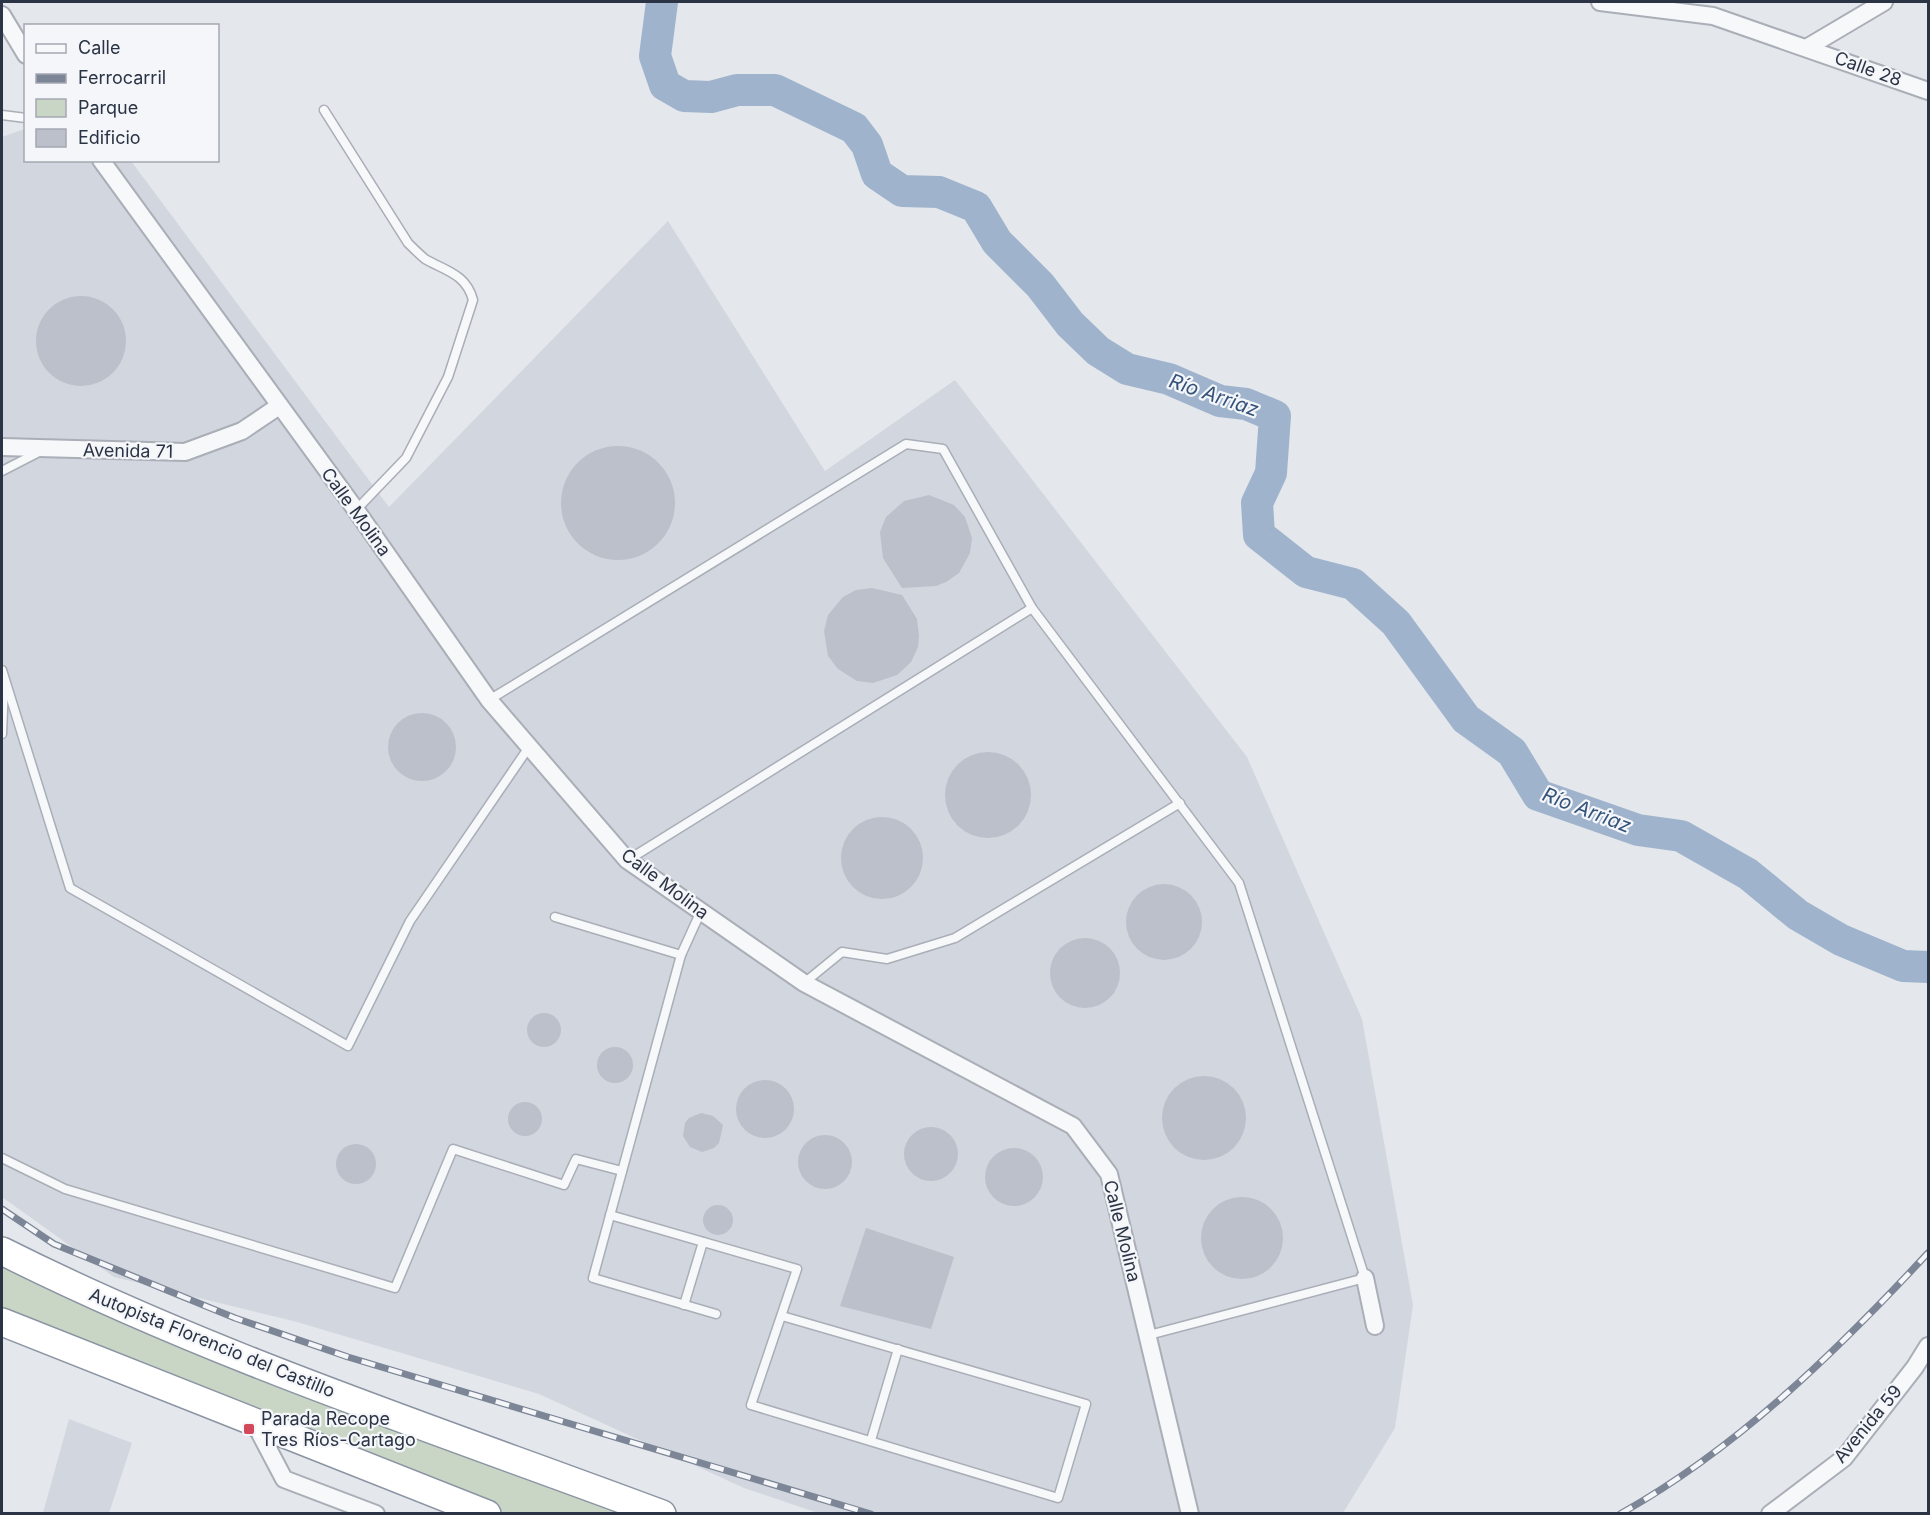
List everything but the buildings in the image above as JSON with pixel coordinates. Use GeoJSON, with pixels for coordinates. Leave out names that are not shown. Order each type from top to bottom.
{"type":"FeatureCollection","features":[{"type":"Feature","properties":{"kind":"highway","name":"Autopista Florencio del Castillo"},"geometry":{"type":"LineString","coordinates":[[2,1251],[93,1296],[264,1366],[662,1514]]}},
{"type":"Feature","properties":{"kind":"highway"},"geometry":{"type":"LineString","coordinates":[[2,1322],[487,1514]]}},
{"type":"Feature","properties":{"kind":"street","name":"Calle 28"},"geometry":{"type":"LineString","coordinates":[[1600,2],[1620,2],[1713,16],[1808,47],[1929,91]]}},
{"type":"Feature","properties":{"kind":"street"},"geometry":{"type":"LineString","coordinates":[[1808,47],[1884,2]]}},
{"type":"Feature","properties":{"kind":"street"},"geometry":{"type":"LineString","coordinates":[[2,15],[24,52]]}},
{"type":"Feature","properties":{"kind":"street","name":"Calle Molina"},"geometry":{"type":"LineString","coordinates":[[102,162],[356,510],[489,700],[627,860],[804,983],[1073,1126],[1109,1174],[1190,1514]]}},
{"type":"Feature","properties":{"kind":"street","name":"Avenida 71"},"geometry":{"type":"LineString","coordinates":[[2,447],[186,452],[242,430],[279,406]]}},
{"type":"Feature","properties":{"kind":"street"},"geometry":{"type":"LineString","coordinates":[[1365,1278],[1376,1326]]}},
{"type":"Feature","properties":{"kind":"street","name":"Avenida 59"},"geometry":{"type":"LineString","coordinates":[[1770,1514],[1844,1458],[1929,1346]]}},
{"type":"Feature","properties":{"kind":"street"},"geometry":{"type":"LineString","coordinates":[[254,1422],[284,1479],[376,1514]]}},
{"type":"Feature","properties":{"kind":"lane"},"geometry":{"type":"LineString","coordinates":[[324,110],[408,243],[424,258],[459,276],[469,287],[473,300],[448,376],[406,458],[356,510]]}},
{"type":"Feature","properties":{"kind":"lane"},"geometry":{"type":"LineString","coordinates":[[2,115],[24,118]]}},
{"type":"Feature","properties":{"kind":"lane"},"geometry":{"type":"LineString","coordinates":[[489,700],[906,444],[943,449],[1032,608],[1239,883],[1365,1278],[1149,1335]]}},
{"type":"Feature","properties":{"kind":"lane"},"geometry":{"type":"LineString","coordinates":[[2,471],[45,449]]}},
{"type":"Feature","properties":{"kind":"lane"},"geometry":{"type":"LineString","coordinates":[[627,860],[1032,608]]}},
{"type":"Feature","properties":{"kind":"lane"},"geometry":{"type":"LineString","coordinates":[[2,734],[3,674]]}},
{"type":"Feature","properties":{"kind":"lane"},"geometry":{"type":"LineString","coordinates":[[3,674],[70,888],[348,1046],[410,921],[529,747]]}},
{"type":"Feature","properties":{"kind":"lane"},"geometry":{"type":"LineString","coordinates":[[804,983],[842,952],[887,959],[955,938],[1180,803]]}},
{"type":"Feature","properties":{"kind":"lane"},"geometry":{"type":"LineString","coordinates":[[700,911],[681,955],[593,1278],[716,1314]]}},
{"type":"Feature","properties":{"kind":"lane"},"geometry":{"type":"LineString","coordinates":[[555,917],[681,955]]}},
{"type":"Feature","properties":{"kind":"lane"},"geometry":{"type":"LineString","coordinates":[[2,1158],[65,1189],[395,1288],[453,1149],[564,1185],[576,1159],[622,1171]]}},
{"type":"Feature","properties":{"kind":"lane"},"geometry":{"type":"LineString","coordinates":[[610,1215],[797,1269],[751,1405],[1058,1498],[1086,1404],[782,1316]]}},
{"type":"Feature","properties":{"kind":"lane"},"geometry":{"type":"LineString","coordinates":[[684,1305],[703,1242]]}},
{"type":"Feature","properties":{"kind":"lane"},"geometry":{"type":"LineString","coordinates":[[871,1440],[898,1349]]}},
{"type":"Feature","properties":{"kind":"shaded area"},"geometry":{"type":"Polygon","coordinates":[[[24,129],[24,162],[132,162],[389,507],[668,221],[825,471],[955,380],[1247,757],[1362,1019],[1413,1305],[1395,1428],[1343,1513],[818,1513],[744,1488],[539,1394],[297,1322],[114,1277],[2,1197],[2,137],[24,129]]]}},
{"type":"Feature","properties":{"kind":"shaded area"},"geometry":{"type":"Polygon","coordinates":[[[69,1419],[132,1443],[109,1513],[43,1513],[69,1419]]]}},
{"type":"Feature","properties":{"kind":"green space"},"geometry":{"type":"Polygon","coordinates":[[[2,1250],[662,1513],[487,1513],[2,1315],[2,1250]]]}},
{"type":"Feature","properties":{"kind":"waterway","name":"Río Arriaz"},"geometry":{"type":"LineString","coordinates":[[662,2],[655,56],[665,85],[684,96],[711,97],[737,90],[775,90],[854,128],[867,145],[877,174],[902,191],[939,192],[976,207],[997,242],[1040,285],[1070,324],[1098,351],[1127,369],[1169,379],[1220,401],[1246,404],[1275,416],[1271,473],[1257,503],[1259,535],[1306,572],[1353,584],[1396,623],[1466,719],[1512,752],[1538,795],[1638,830],[1681,836],[1748,874],[1798,915],[1841,940],[1903,966],[1928,967]]}},
{"type":"Feature","properties":{"kind":"railway"},"geometry":{"type":"LineString","coordinates":[[2,1209],[54,1244],[235,1318],[348,1357],[871,1514]]}},
{"type":"Feature","properties":{"kind":"railway"},"geometry":{"type":"LineString","coordinates":[[1620,1514],[1705,1459],[1784,1396],[1858,1326],[1928,1253]]}},
{"type":"Feature","properties":{"kind":"place","name":"Parada Recope Tres Ríos-Cartago"},"geometry":{"type":"Point","coordinates":[249,1429]}}]}
